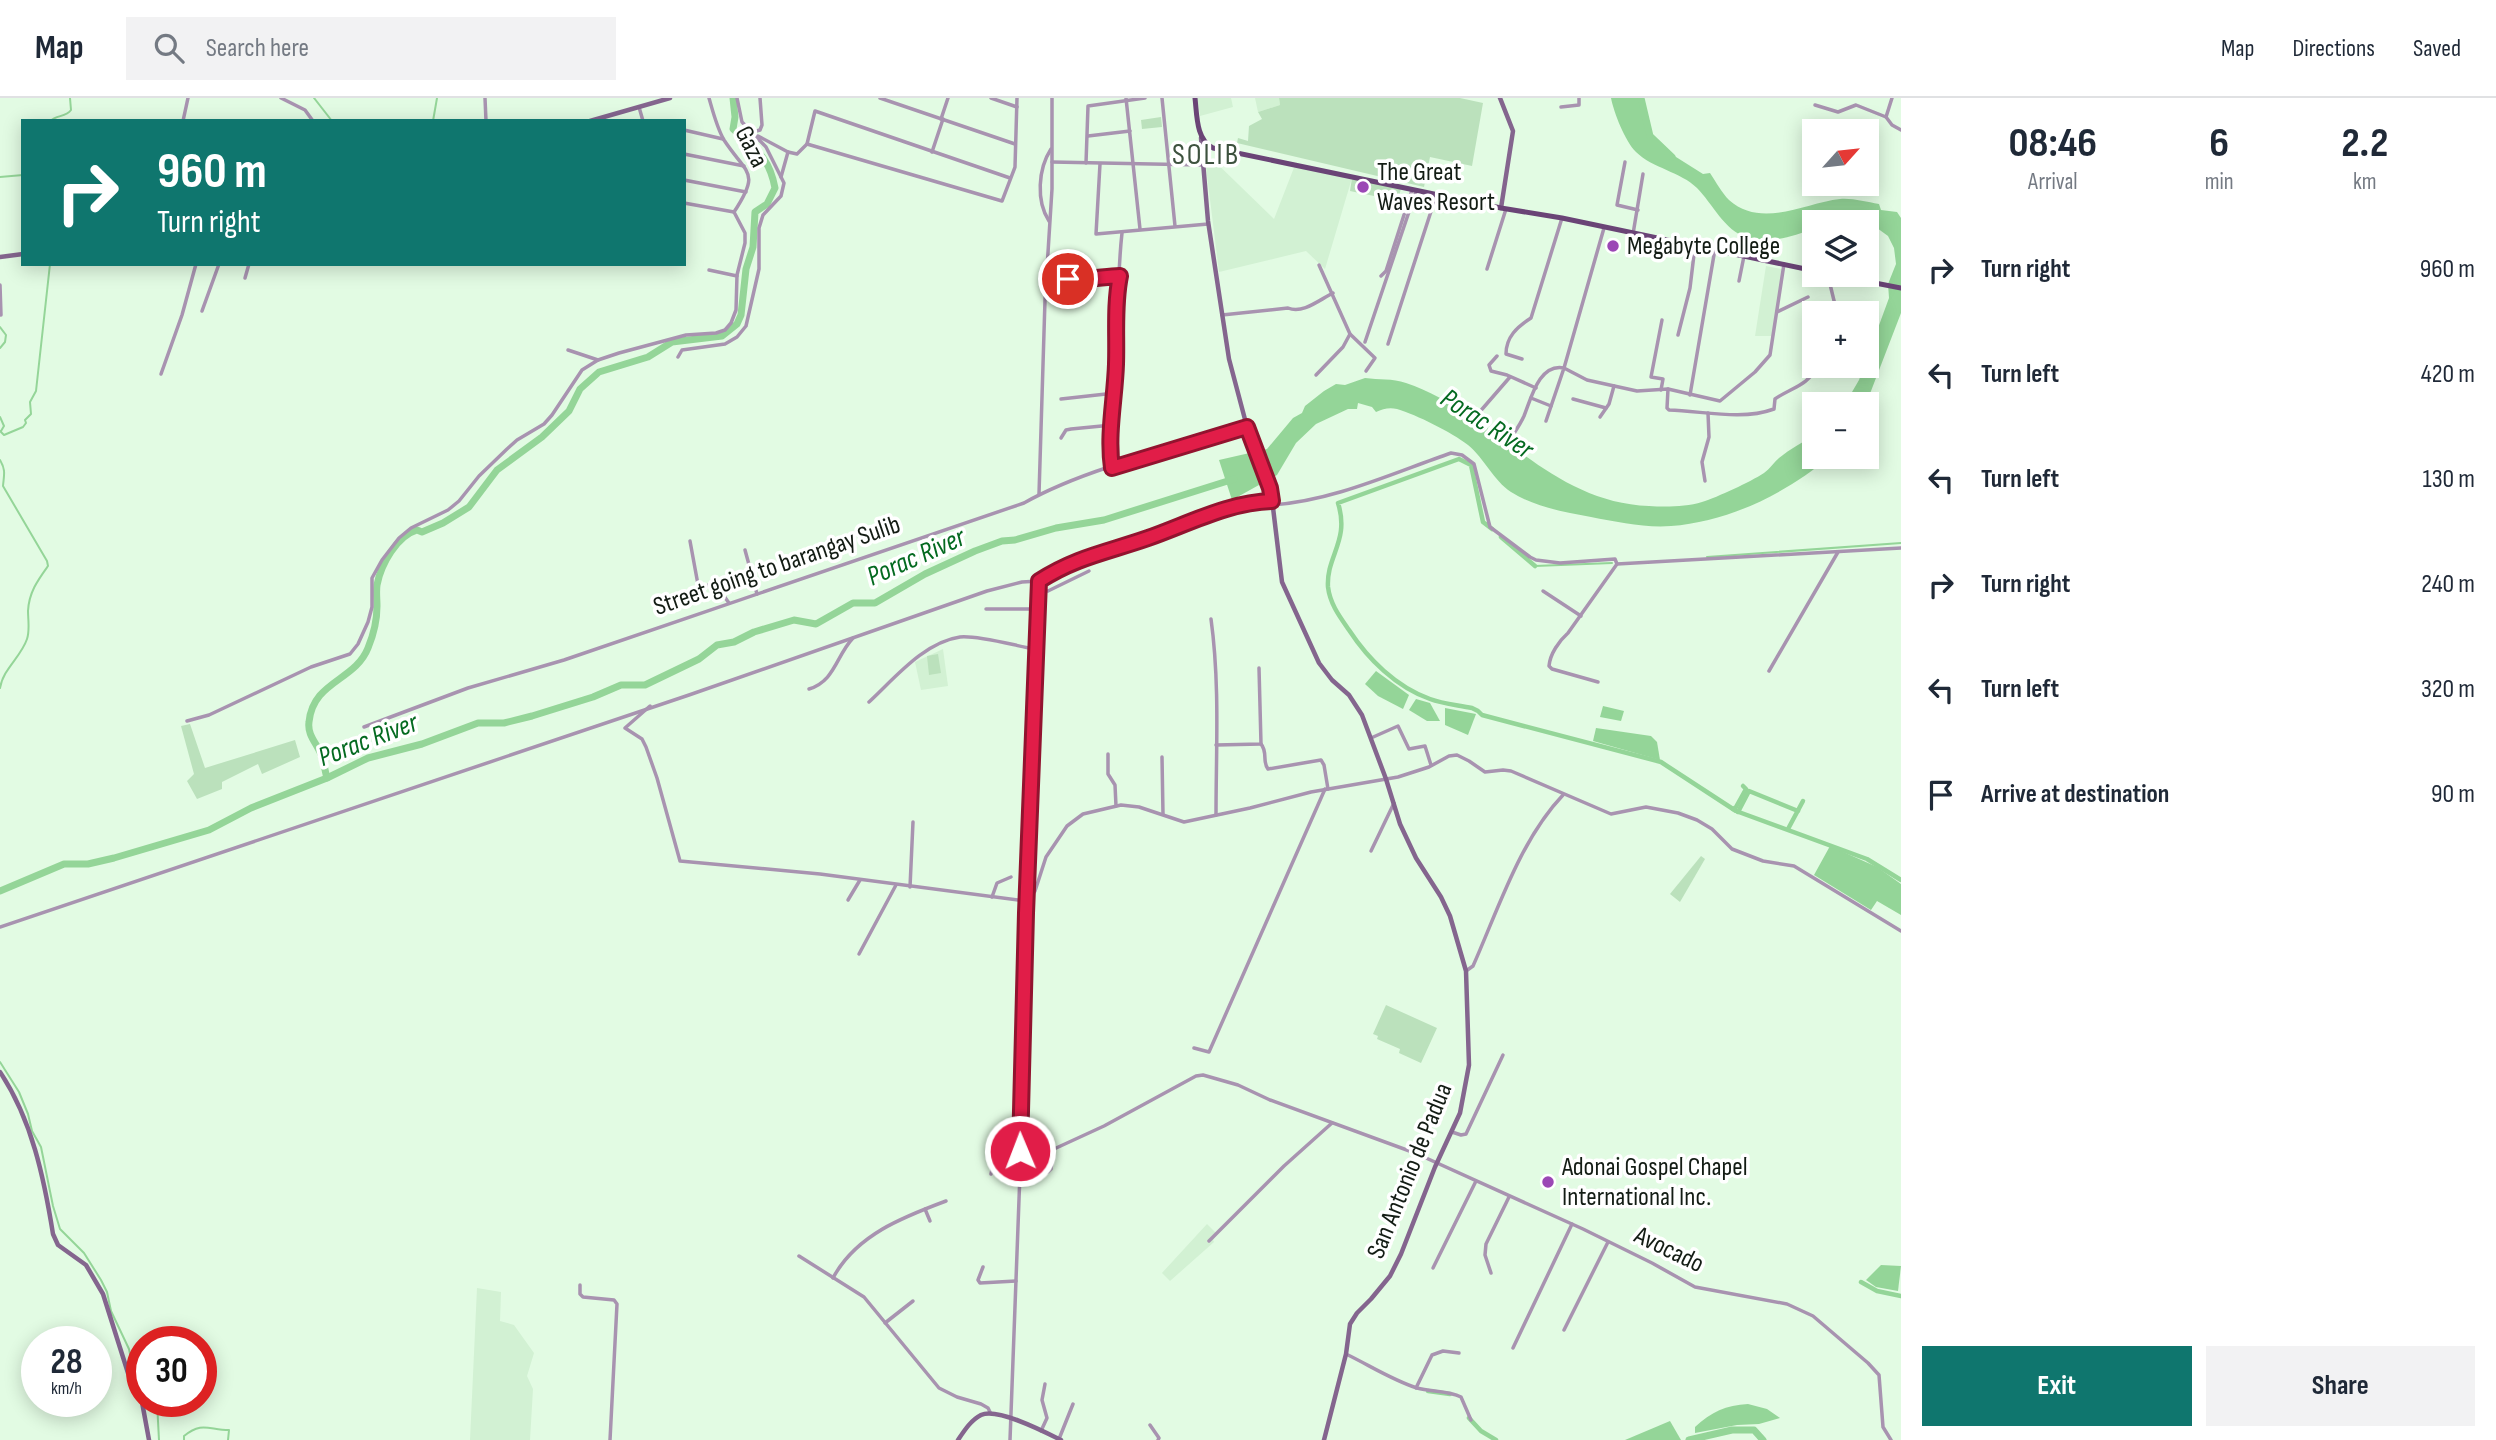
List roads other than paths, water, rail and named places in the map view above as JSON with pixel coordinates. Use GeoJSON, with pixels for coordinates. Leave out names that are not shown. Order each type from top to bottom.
{"type":"FeatureCollection","features":[{"type":"Feature","properties":{"kind":"main road"},"geometry":{"type":"LineString","coordinates":[[1195,98],[1201,138],[1213,148],[1802,268]]}},
{"type":"Feature","properties":{"kind":"main road"},"geometry":{"type":"LineString","coordinates":[[1879,284],[1901,289]]}},
{"type":"Feature","properties":{"kind":"street"},"geometry":{"type":"LineString","coordinates":[[183,119],[188,98]]}},
{"type":"Feature","properties":{"kind":"street"},"geometry":{"type":"LineString","coordinates":[[281,98],[305,110],[312,119]]}},
{"type":"Feature","properties":{"kind":"street"},"geometry":{"type":"LineString","coordinates":[[485,98],[486,119]]}},
{"type":"Feature","properties":{"kind":"street"},"geometry":{"type":"LineString","coordinates":[[597,119],[670,98]]}},
{"type":"Feature","properties":{"kind":"street","name":"Gaza"},"geometry":{"type":"LineString","coordinates":[[709,98],[723,139],[745,166],[750,178],[746,192],[734,212]]}},
{"type":"Feature","properties":{"kind":"street"},"geometry":{"type":"LineString","coordinates":[[678,357],[682,350],[724,344],[737,337],[746,327],[759,269],[758,246],[763,215],[784,189],[771,155],[742,122],[737,98]]}},
{"type":"Feature","properties":{"kind":"street"},"geometry":{"type":"LineString","coordinates":[[755,134],[762,125],[760,98]]}},
{"type":"Feature","properties":{"kind":"street"},"geometry":{"type":"LineString","coordinates":[[880,98],[1015,144]]}},
{"type":"Feature","properties":{"kind":"street"},"geometry":{"type":"LineString","coordinates":[[932,152],[948,98]]}},
{"type":"Feature","properties":{"kind":"street"},"geometry":{"type":"LineString","coordinates":[[991,98],[1017,107]]}},
{"type":"Feature","properties":{"kind":"street"},"geometry":{"type":"LineString","coordinates":[[807,144],[1002,201],[1015,167],[1017,98]]}},
{"type":"Feature","properties":{"kind":"street"},"geometry":{"type":"LineString","coordinates":[[1039,494],[1052,98]]}},
{"type":"Feature","properties":{"kind":"street"},"geometry":{"type":"LineString","coordinates":[[1086,163],[1088,106],[1145,98]]}},
{"type":"Feature","properties":{"kind":"street"},"geometry":{"type":"LineString","coordinates":[[1162,98],[1175,226]]}},
{"type":"Feature","properties":{"kind":"street"},"geometry":{"type":"LineString","coordinates":[[1487,269],[1503,209],[1513,131],[1500,98]]}},
{"type":"Feature","properties":{"kind":"street"},"geometry":{"type":"LineString","coordinates":[[1561,107],[1579,105],[1579,98]]}},
{"type":"Feature","properties":{"kind":"street"},"geometry":{"type":"LineString","coordinates":[[1886,117],[1892,98]]}},
{"type":"Feature","properties":{"kind":"street"},"geometry":{"type":"LineString","coordinates":[[1126,99],[1140,229]]}},
{"type":"Feature","properties":{"kind":"street"},"geometry":{"type":"LineString","coordinates":[[1815,105],[1838,112],[1856,105],[1886,117],[1892,125],[1901,130]]}},
{"type":"Feature","properties":{"kind":"street"},"geometry":{"type":"LineString","coordinates":[[639,107],[642,119]]}},
{"type":"Feature","properties":{"kind":"street"},"geometry":{"type":"LineString","coordinates":[[755,134],[797,154],[807,144],[815,111],[1010,178]]}},
{"type":"Feature","properties":{"kind":"street"},"geometry":{"type":"LineString","coordinates":[[686,130],[723,139]]}},
{"type":"Feature","properties":{"kind":"street"},"geometry":{"type":"LineString","coordinates":[[1088,136],[1130,131]]}},
{"type":"Feature","properties":{"kind":"street","name":"San Antonio de Padua"},"geometry":{"type":"LineString","coordinates":[[1201,138],[1208,224],[1232,372],[1247,427],[1270,488],[1282,582],[1319,663],[1332,680],[1349,695],[1362,715],[1400,824],[1416,858],[1450,916],[1466,971],[1469,1065],[1466,1089],[1452,1132],[1390,1276],[1356,1313],[1350,1324],[1346,1354],[1324,1440]]}},
{"type":"Feature","properties":{"kind":"street"},"geometry":{"type":"LineString","coordinates":[[1049,221],[1044,214],[1040,175],[1045,158],[1052,147]]}},
{"type":"Feature","properties":{"kind":"street"},"geometry":{"type":"LineString","coordinates":[[780,177],[788,152]]}},
{"type":"Feature","properties":{"kind":"street"},"geometry":{"type":"LineString","coordinates":[[686,155],[745,166]]}},
{"type":"Feature","properties":{"kind":"street"},"geometry":{"type":"LineString","coordinates":[[1052,162],[1202,165]]}},
{"type":"Feature","properties":{"kind":"street"},"geometry":{"type":"LineString","coordinates":[[1625,162],[1617,205],[1637,210]]}},
{"type":"Feature","properties":{"kind":"street"},"geometry":{"type":"LineString","coordinates":[[1100,164],[1096,234],[1208,224]]}},
{"type":"Feature","properties":{"kind":"street"},"geometry":{"type":"LineString","coordinates":[[1633,234],[1643,174]]}},
{"type":"Feature","properties":{"kind":"street"},"geometry":{"type":"LineString","coordinates":[[686,180],[746,192]]}},
{"type":"Feature","properties":{"kind":"street"},"geometry":{"type":"LineString","coordinates":[[1381,276],[1386,271],[1415,189]]}},
{"type":"Feature","properties":{"kind":"street"},"geometry":{"type":"LineString","coordinates":[[1365,342],[1415,189]]}},
{"type":"Feature","properties":{"kind":"street"},"geometry":{"type":"LineString","coordinates":[[1388,344],[1437,194]]}},
{"type":"Feature","properties":{"kind":"street"},"geometry":{"type":"LineString","coordinates":[[187,721],[209,715],[311,667],[350,654],[368,622],[372,607],[373,578],[382,560],[399,538],[411,528],[459,502],[479,476],[517,440],[544,424],[582,370],[598,360],[686,335],[725,330],[736,310],[737,276],[745,238],[743,227],[734,212],[686,203]]}},
{"type":"Feature","properties":{"kind":"street"},"geometry":{"type":"LineString","coordinates":[[1522,359],[1506,355],[1506,344],[1517,327],[1531,318],[1562,218]]}},
{"type":"Feature","properties":{"kind":"street"},"geometry":{"type":"LineString","coordinates":[[1546,421],[1604,228]]}},
{"type":"Feature","properties":{"kind":"street"},"geometry":{"type":"LineString","coordinates":[[1112,468],[1116,311],[1122,233]]}},
{"type":"Feature","properties":{"kind":"street"},"geometry":{"type":"LineString","coordinates":[[1678,335],[1690,288],[1695,246]]}},
{"type":"Feature","properties":{"kind":"street"},"geometry":{"type":"LineString","coordinates":[[1690,395],[1715,249]]}},
{"type":"Feature","properties":{"kind":"street"},"geometry":{"type":"LineString","coordinates":[[0,257],[21,254]]}},
{"type":"Feature","properties":{"kind":"street"},"geometry":{"type":"LineString","coordinates":[[1739,281],[1744,256]]}},
{"type":"Feature","properties":{"kind":"street"},"geometry":{"type":"LineString","coordinates":[[1509,441],[1523,419],[1543,374],[1554,368],[1564,368],[1587,380],[1637,391],[1668,389],[1720,401],[1755,372],[1770,355],[1784,264]]}},
{"type":"Feature","properties":{"kind":"street"},"geometry":{"type":"LineString","coordinates":[[1319,265],[1350,334],[1375,358],[1366,371]]}},
{"type":"Feature","properties":{"kind":"street"},"geometry":{"type":"LineString","coordinates":[[161,373],[182,315],[195,266]]}},
{"type":"Feature","properties":{"kind":"street"},"geometry":{"type":"LineString","coordinates":[[202,312],[218,266]]}},
{"type":"Feature","properties":{"kind":"street"},"geometry":{"type":"LineString","coordinates":[[245,278],[248,266]]}},
{"type":"Feature","properties":{"kind":"street"},"geometry":{"type":"LineString","coordinates":[[709,270],[737,276]]}},
{"type":"Feature","properties":{"kind":"street"},"geometry":{"type":"LineString","coordinates":[[1068,279],[1120,276]]}},
{"type":"Feature","properties":{"kind":"street"},"geometry":{"type":"LineString","coordinates":[[0,285],[1,315]]}},
{"type":"Feature","properties":{"kind":"street"},"geometry":{"type":"LineString","coordinates":[[1222,315],[1250,310],[1300,309],[1333,293]]}},
{"type":"Feature","properties":{"kind":"street"},"geometry":{"type":"LineString","coordinates":[[1777,312],[1808,297]]}},
{"type":"Feature","properties":{"kind":"street"},"geometry":{"type":"LineString","coordinates":[[1661,391],[1662,379],[1651,377],[1662,320]]}},
{"type":"Feature","properties":{"kind":"street"},"geometry":{"type":"LineString","coordinates":[[1316,375],[1343,347],[1350,334]]}},
{"type":"Feature","properties":{"kind":"street"},"geometry":{"type":"LineString","coordinates":[[568,350],[598,360]]}},
{"type":"Feature","properties":{"kind":"street"},"geometry":{"type":"LineString","coordinates":[[1497,356],[1489,369],[1536,388]]}},
{"type":"Feature","properties":{"kind":"street"},"geometry":{"type":"LineString","coordinates":[[1477,415],[1510,377]]}},
{"type":"Feature","properties":{"kind":"street"},"geometry":{"type":"LineString","coordinates":[[1668,389],[1669,410],[1747,415],[1774,409],[1775,399],[1799,388],[1810,378]]}},
{"type":"Feature","properties":{"kind":"street"},"geometry":{"type":"LineString","coordinates":[[1600,417],[1614,386]]}},
{"type":"Feature","properties":{"kind":"street"},"geometry":{"type":"LineString","coordinates":[[1061,399],[1115,393]]}},
{"type":"Feature","properties":{"kind":"street"},"geometry":{"type":"LineString","coordinates":[[1531,398],[1552,406]]}},
{"type":"Feature","properties":{"kind":"street"},"geometry":{"type":"LineString","coordinates":[[1573,399],[1606,408]]}},
{"type":"Feature","properties":{"kind":"street"},"geometry":{"type":"LineString","coordinates":[[1705,481],[1702,462],[1709,437],[1708,413]]}},
{"type":"Feature","properties":{"kind":"street"},"geometry":{"type":"LineString","coordinates":[[1061,438],[1066,430],[1112,425]]}},
{"type":"Feature","properties":{"kind":"street","name":"Street going to barangay Sulib"},"geometry":{"type":"LineString","coordinates":[[364,727],[468,688],[606,645],[1024,503],[1039,494],[1112,468],[1247,427]]}},
{"type":"Feature","properties":{"kind":"street"},"geometry":{"type":"LineString","coordinates":[[0,927],[1014,583],[1039,581],[1089,555],[1145,539],[1205,516],[1255,502],[1293,504],[1451,453],[1462,455],[1474,464],[1490,527],[1530,557],[1560,563],[1615,559],[1617,564]]}},
{"type":"Feature","properties":{"kind":"street"},"geometry":{"type":"LineString","coordinates":[[690,541],[699,590],[714,582],[729,603]]}},
{"type":"Feature","properties":{"kind":"street"},"geometry":{"type":"LineString","coordinates":[[1617,564],[1901,548]]}},
{"type":"Feature","properties":{"kind":"street"},"geometry":{"type":"LineString","coordinates":[[745,550],[757,594]]}},
{"type":"Feature","properties":{"kind":"street"},"geometry":{"type":"LineString","coordinates":[[1769,671],[1838,552]]}},
{"type":"Feature","properties":{"kind":"street"},"geometry":{"type":"LineString","coordinates":[[1598,682],[1549,666],[1549,660],[1562,638],[1581,616],[1617,564]]}},
{"type":"Feature","properties":{"kind":"street"},"geometry":{"type":"LineString","coordinates":[[1039,591],[1049,590],[1089,571]]}},
{"type":"Feature","properties":{"kind":"street"},"geometry":{"type":"LineString","coordinates":[[1010,1440],[1026,901],[1039,581]]}},
{"type":"Feature","properties":{"kind":"street"},"geometry":{"type":"LineString","coordinates":[[1543,591],[1581,616]]}},
{"type":"Feature","properties":{"kind":"street"},"geometry":{"type":"LineString","coordinates":[[986,609],[1038,609]]}},
{"type":"Feature","properties":{"kind":"street"},"geometry":{"type":"LineString","coordinates":[[1211,619],[1215,652],[1216,815]]}},
{"type":"Feature","properties":{"kind":"street"},"geometry":{"type":"LineString","coordinates":[[809,689],[827,679],[845,648],[855,637]]}},
{"type":"Feature","properties":{"kind":"street"},"geometry":{"type":"LineString","coordinates":[[869,702],[912,660],[954,639],[967,637],[1036,649]]}},
{"type":"Feature","properties":{"kind":"street"},"geometry":{"type":"LineString","coordinates":[[1195,1048],[1209,1052],[1326,789],[1324,765],[1321,760],[1268,769],[1265,765],[1265,749],[1261,744],[1259,668]]}},
{"type":"Feature","properties":{"kind":"street"},"geometry":{"type":"LineString","coordinates":[[650,706],[625,728],[642,739],[646,747],[680,860],[1026,901]]}},
{"type":"Feature","properties":{"kind":"street"},"geometry":{"type":"LineString","coordinates":[[1371,738],[1398,726],[1409,749],[1425,746],[1431,765]]}},
{"type":"Feature","properties":{"kind":"street"},"geometry":{"type":"LineString","coordinates":[[1216,745],[1261,744]]}},
{"type":"Feature","properties":{"kind":"street"},"geometry":{"type":"LineString","coordinates":[[1108,754],[1108,774],[1115,783],[1116,806]]}},
{"type":"Feature","properties":{"kind":"street"},"geometry":{"type":"LineString","coordinates":[[1026,901],[1035,891],[1043,864],[1067,826],[1083,814],[1116,806],[1139,807],[1184,822],[1326,789],[1412,773],[1457,755],[1485,772],[1511,771],[1611,814],[1646,807],[1697,820],[1732,849],[1763,861],[1794,866],[1901,931]]}},
{"type":"Feature","properties":{"kind":"street"},"geometry":{"type":"LineString","coordinates":[[1163,757],[1163,815]]}},
{"type":"Feature","properties":{"kind":"street"},"geometry":{"type":"LineString","coordinates":[[1466,971],[1473,966],[1499,901],[1547,811],[1563,795]]}},
{"type":"Feature","properties":{"kind":"street"},"geometry":{"type":"LineString","coordinates":[[1371,851],[1394,803]]}},
{"type":"Feature","properties":{"kind":"street"},"geometry":{"type":"LineString","coordinates":[[910,887],[913,822]]}},
{"type":"Feature","properties":{"kind":"street"},"geometry":{"type":"LineString","coordinates":[[992,897],[997,883],[1011,877]]}},
{"type":"Feature","properties":{"kind":"street"},"geometry":{"type":"LineString","coordinates":[[848,900],[860,880]]}},
{"type":"Feature","properties":{"kind":"street"},"geometry":{"type":"LineString","coordinates":[[859,954],[896,885]]}},
{"type":"Feature","properties":{"kind":"street"},"geometry":{"type":"LineString","coordinates":[[1452,1132],[1466,1134],[1503,1055]]}},
{"type":"Feature","properties":{"kind":"street"},"geometry":{"type":"LineString","coordinates":[[0,1072],[14,1093],[31,1134],[53,1234],[58,1245],[86,1265],[103,1294],[126,1367]]}},
{"type":"Feature","properties":{"kind":"street","name":"Avocado"},"geometry":{"type":"LineString","coordinates":[[1020,1173],[1048,1172],[1051,1169],[1054,1149],[1104,1126],[1201,1074],[1238,1085],[1270,1100],[1438,1163],[1572,1224],[1695,1287],[1787,1304],[1813,1316],[1879,1375],[1883,1427],[1891,1440]]}},
{"type":"Feature","properties":{"kind":"street"},"geometry":{"type":"LineString","coordinates":[[1209,1241],[1332,1122]]}},
{"type":"Feature","properties":{"kind":"street"},"geometry":{"type":"LineString","coordinates":[[991,1174],[1002,1130],[1019,1129]]}},
{"type":"Feature","properties":{"kind":"street"},"geometry":{"type":"LineString","coordinates":[[1433,1268],[1476,1181]]}},
{"type":"Feature","properties":{"kind":"street"},"geometry":{"type":"LineString","coordinates":[[1491,1273],[1485,1255],[1486,1244],[1509,1197]]}},
{"type":"Feature","properties":{"kind":"street"},"geometry":{"type":"LineString","coordinates":[[833,1278],[851,1252],[872,1236],[893,1223],[946,1201]]}},
{"type":"Feature","properties":{"kind":"street"},"geometry":{"type":"LineString","coordinates":[[925,1209],[930,1221]]}},
{"type":"Feature","properties":{"kind":"street"},"geometry":{"type":"LineString","coordinates":[[1513,1348],[1572,1224]]}},
{"type":"Feature","properties":{"kind":"street"},"geometry":{"type":"LineString","coordinates":[[1564,1329],[1608,1242]]}},
{"type":"Feature","properties":{"kind":"street"},"geometry":{"type":"LineString","coordinates":[[799,1255],[864,1297],[939,1388],[981,1404],[990,1412],[1060,1439],[1073,1404]]}},
{"type":"Feature","properties":{"kind":"street"},"geometry":{"type":"LineString","coordinates":[[983,1267],[978,1280],[980,1283],[1016,1281]]}},
{"type":"Feature","properties":{"kind":"street"},"geometry":{"type":"LineString","coordinates":[[580,1285],[580,1294],[583,1297],[614,1300],[617,1304],[610,1440]]}},
{"type":"Feature","properties":{"kind":"street"},"geometry":{"type":"LineString","coordinates":[[885,1323],[913,1301]]}},
{"type":"Feature","properties":{"kind":"street"},"geometry":{"type":"LineString","coordinates":[[1416,1388],[1432,1355],[1443,1352],[1459,1353]]}},
{"type":"Feature","properties":{"kind":"street"},"geometry":{"type":"LineString","coordinates":[[1346,1354],[1416,1388],[1452,1393],[1461,1397],[1471,1420]]}},
{"type":"Feature","properties":{"kind":"street"},"geometry":{"type":"LineString","coordinates":[[1041,1431],[1047,1418],[1042,1401],[1045,1384]]}},
{"type":"Feature","properties":{"kind":"street"},"geometry":{"type":"LineString","coordinates":[[958,1440],[975,1419],[990,1412]]}},
{"type":"Feature","properties":{"kind":"street"},"geometry":{"type":"LineString","coordinates":[[145,1417],[149,1440]]}},
{"type":"Feature","properties":{"kind":"street"},"geometry":{"type":"LineString","coordinates":[[1150,1425],[1160,1439]]}},
{"type":"Feature","properties":{"kind":"waterway"},"geometry":{"type":"LineString","coordinates":[[54,119],[71,110],[70,98]]}},
{"type":"Feature","properties":{"kind":"waterway"},"geometry":{"type":"LineString","coordinates":[[314,98],[330,119]]}},
{"type":"Feature","properties":{"kind":"waterway"},"geometry":{"type":"LineString","coordinates":[[433,119],[437,98]]}},
{"type":"Feature","properties":{"kind":"waterway"},"geometry":{"type":"LineString","coordinates":[[327,778],[322,757],[310,732],[312,708],[326,689],[354,668],[368,648],[377,611],[379,577],[386,560],[403,538],[417,530],[422,532],[443,523],[469,507],[497,470],[542,437],[569,411],[580,389],[599,372],[648,357],[672,342],[722,336],[737,324],[741,315],[746,269],[753,247],[755,212],[767,204],[775,188],[765,161],[733,129],[733,98]]}},
{"type":"Feature","properties":{"kind":"waterway","name":"Porac River"},"geometry":{"type":"LineString","coordinates":[[1641,98],[1650,136],[1672,157]]}},
{"type":"Feature","properties":{"kind":"waterway"},"geometry":{"type":"LineString","coordinates":[[0,177],[21,175]]}},
{"type":"Feature","properties":{"kind":"waterway"},"geometry":{"type":"LineString","coordinates":[[0,431],[4,435],[23,427],[31,414],[30,402],[36,391],[50,266]]}},
{"type":"Feature","properties":{"kind":"waterway"},"geometry":{"type":"LineString","coordinates":[[0,327],[6,335],[0,348]]}},
{"type":"Feature","properties":{"kind":"waterway"},"geometry":{"type":"LineString","coordinates":[[0,417],[4,426],[1,431]]}},
{"type":"Feature","properties":{"kind":"waterway"},"geometry":{"type":"LineString","coordinates":[[1492,529],[1483,522],[1471,465],[1459,459],[1338,503],[1341,528],[1328,576],[1329,593],[1336,610],[1357,641],[1394,680],[1435,701],[1472,708],[1482,715],[1661,762],[1736,811],[1867,859],[1901,880]]}},
{"type":"Feature","properties":{"kind":"waterway"},"geometry":{"type":"LineString","coordinates":[[0,460],[4,470],[3,486],[48,566],[30,598],[27,639],[0,688]]}},
{"type":"Feature","properties":{"kind":"waterway","name":"Porac River"},"geometry":{"type":"LineString","coordinates":[[0,891],[64,864],[88,864],[114,858],[209,830],[251,808],[327,778],[368,758],[422,744],[478,723],[504,723],[532,716],[593,697],[621,685],[645,685],[699,659],[717,645],[734,642],[754,632],[794,620],[816,624],[853,603],[875,603],[925,574],[1002,541],[1104,520],[1234,479]]}},
{"type":"Feature","properties":{"kind":"waterway"},"geometry":{"type":"LineString","coordinates":[[1501,537],[1535,566]]}},
{"type":"Feature","properties":{"kind":"waterway"},"geometry":{"type":"LineString","coordinates":[[1707,557],[1901,543]]}},
{"type":"Feature","properties":{"kind":"waterway"},"geometry":{"type":"LineString","coordinates":[[1535,566],[1612,563]]}},
{"type":"Feature","properties":{"kind":"waterway"},"geometry":{"type":"LineString","coordinates":[[1733,809],[1746,789],[1743,786]]}},
{"type":"Feature","properties":{"kind":"waterway"},"geometry":{"type":"LineString","coordinates":[[1738,812],[1749,791],[1798,811]]}},
{"type":"Feature","properties":{"kind":"waterway"},"geometry":{"type":"LineString","coordinates":[[1788,829],[1803,801]]}},
{"type":"Feature","properties":{"kind":"waterway"},"geometry":{"type":"LineString","coordinates":[[0,1062],[19,1092],[32,1131],[41,1147],[60,1229],[84,1253],[101,1280],[111,1311],[126,1343]]}},
{"type":"Feature","properties":{"kind":"waterway"},"geometry":{"type":"LineString","coordinates":[[1861,1282],[1877,1291],[1901,1296]]}},
{"type":"Feature","properties":{"kind":"waterway"},"geometry":{"type":"LineString","coordinates":[[1428,1391],[1450,1394]]}},
{"type":"Feature","properties":{"kind":"waterway"},"geometry":{"type":"LineString","coordinates":[[158,1417],[159,1440]]}},
{"type":"Feature","properties":{"kind":"waterway"},"geometry":{"type":"LineString","coordinates":[[1469,1418],[1481,1431],[1496,1440]]}},
{"type":"Feature","properties":{"kind":"waterway"},"geometry":{"type":"LineString","coordinates":[[184,1440],[184,1436],[190,1431],[206,1427],[229,1430],[228,1440]]}},
{"type":"Feature","properties":{"kind":"waterway"},"geometry":{"type":"LineString","coordinates":[[1689,1440],[1732,1430],[1754,1430],[1763,1440]]}},
{"type":"Feature","properties":{"kind":"place","name":"The Great Waves Resort"},"geometry":{"type":"Point","coordinates":[1363,187]}},
{"type":"Feature","properties":{"kind":"place","name":"Megabyte College"},"geometry":{"type":"Point","coordinates":[1613,246]}},
{"type":"Feature","properties":{"kind":"place","name":"Adonai Gospel Chapel International Inc."},"geometry":{"type":"Point","coordinates":[1548,1182]}},
{"type":"Feature","properties":{"kind":"district","name":"SOLIB"},"geometry":{"type":"Point","coordinates":[1206,155]}}]}
